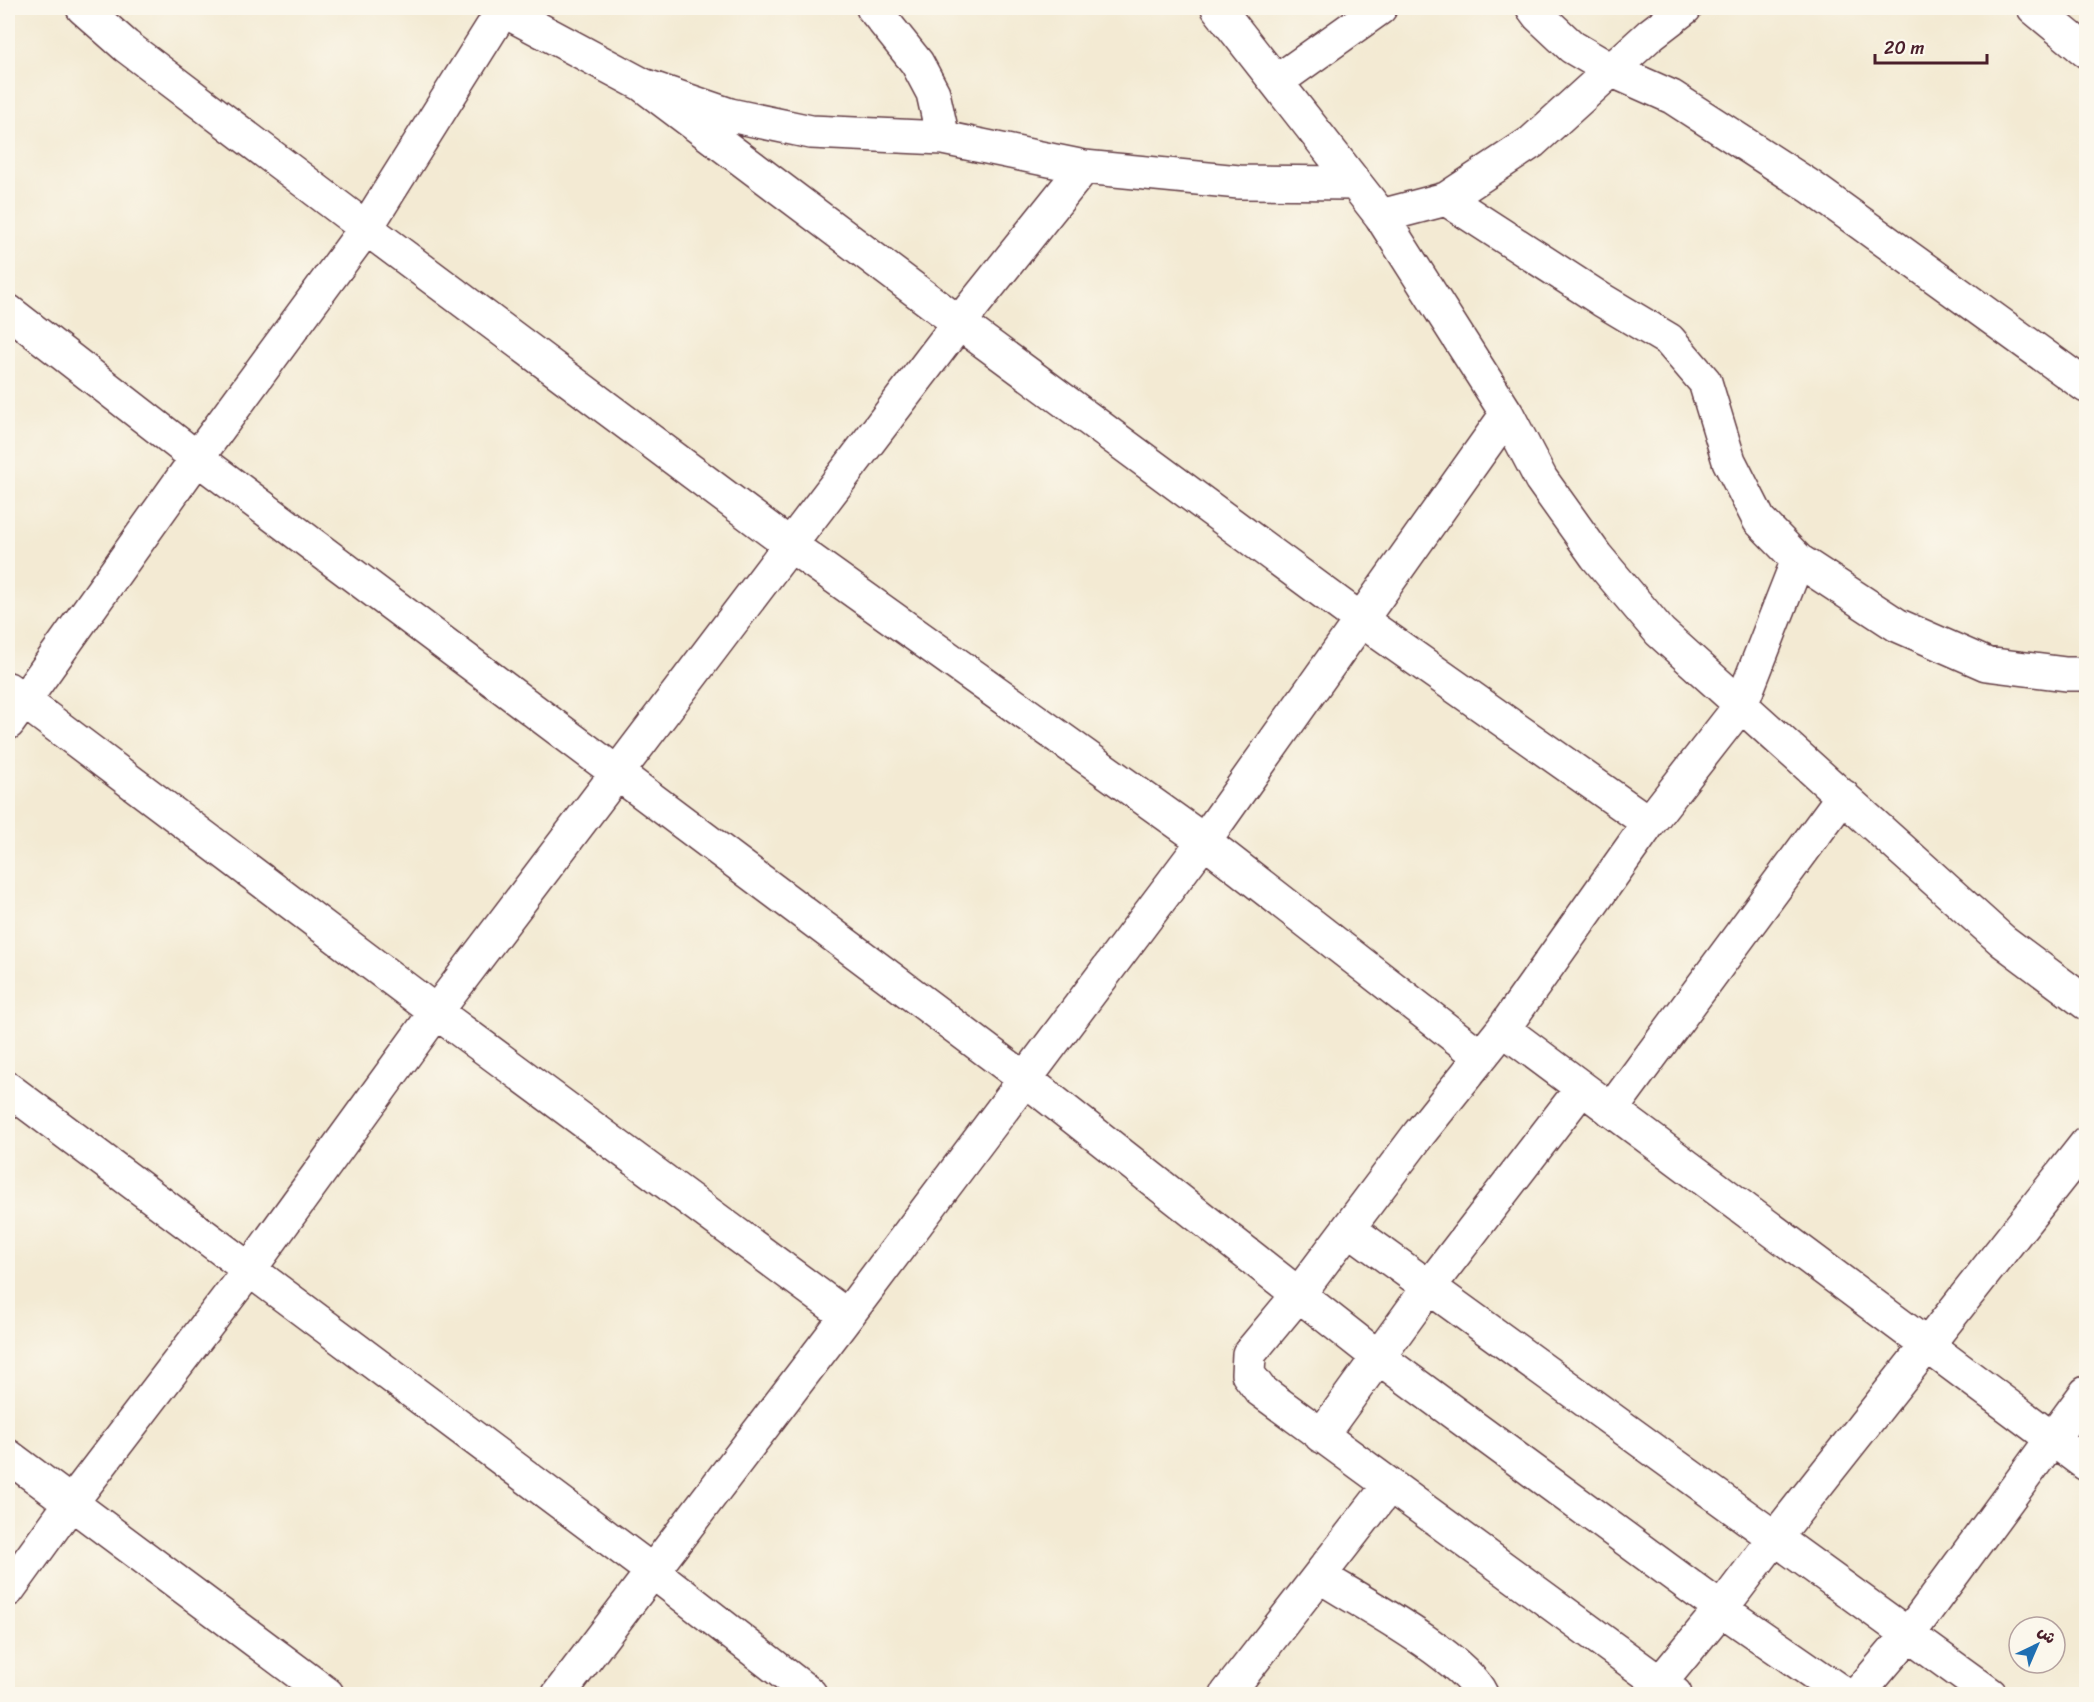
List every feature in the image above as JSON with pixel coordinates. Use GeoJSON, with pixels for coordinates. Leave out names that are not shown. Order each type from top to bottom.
{"type":"FeatureCollection","features":[{"type":"Feature","properties":{"kind":"street"},"geometry":{"type":"LineString","coordinates":[[83,8],[126,46],[790,545],[1204,841],[1480,1056]]}},
{"type":"Feature","properties":{"kind":"street"},"geometry":{"type":"LineString","coordinates":[[873,8],[917,63],[933,93],[943,138]]}},
{"type":"Feature","properties":{"kind":"street"},"geometry":{"type":"LineString","coordinates":[[1218,8],[1381,216],[1507,414],[1541,479],[1596,556],[1660,632],[2003,941],[2086,1004]]}},
{"type":"Feature","properties":{"kind":"street"},"geometry":{"type":"LineString","coordinates":[[1276,82],[1380,8]]}},
{"type":"Feature","properties":{"kind":"street"},"geometry":{"type":"LineString","coordinates":[[1533,8],[1572,47],[1611,70],[1672,97],[1811,186],[2086,386]]}},
{"type":"Feature","properties":{"kind":"street"},"geometry":{"type":"LineString","coordinates":[[1381,216],[1446,199],[1532,141],[1685,8]]}},
{"type":"Feature","properties":{"kind":"street"},"geometry":{"type":"LineString","coordinates":[[2034,8],[2086,51]]}},
{"type":"Feature","properties":{"kind":"street"},"geometry":{"type":"LineString","coordinates":[[847,1316],[436,1012],[13,705],[366,228],[501,9],[643,85],[730,116],[811,132],[943,138],[1084,167],[1239,182],[1354,183]]}},
{"type":"Feature","properties":{"kind":"street"},"geometry":{"type":"LineString","coordinates":[[643,85],[959,323],[1361,620],[1648,823]]}},
{"type":"Feature","properties":{"kind":"street"},"geometry":{"type":"LineString","coordinates":[[8,1590],[71,1503],[249,1270],[436,1012],[959,323],[1084,167]]}},
{"type":"Feature","properties":{"kind":"street"},"geometry":{"type":"LineString","coordinates":[[1446,199],[1602,300],[1669,340],[1705,382],[1729,461],[1759,520],[1798,560],[1897,626],[1986,664],[2066,674],[2086,674]]}},
{"type":"Feature","properties":{"kind":"street"},"geometry":{"type":"LineString","coordinates":[[8,311],[197,458],[1025,1079],[1378,1357],[1721,1610],[1844,1695]]}},
{"type":"Feature","properties":{"kind":"street"},"geometry":{"type":"LineString","coordinates":[[559,1695],[1204,841],[1507,414]]}},
{"type":"Feature","properties":{"kind":"street"},"geometry":{"type":"LineString","coordinates":[[1798,560],[1741,705],[1648,823],[1503,1029],[1298,1295],[1249,1354],[1248,1374],[1260,1390],[1667,1689],[1721,1610],[1774,1539],[2086,1144]]}},
{"type":"Feature","properties":{"kind":"street"},"geometry":{"type":"LineString","coordinates":[[1611,1110],[1843,796]]}},
{"type":"Feature","properties":{"kind":"street"},"geometry":{"type":"LineString","coordinates":[[1503,1029],[2086,1464]]}},
{"type":"Feature","properties":{"kind":"street"},"geometry":{"type":"LineString","coordinates":[[1322,1436],[1429,1287],[1582,1088]]}},
{"type":"Feature","properties":{"kind":"street"},"geometry":{"type":"LineString","coordinates":[[8,1089],[652,1571],[810,1695]]}},
{"type":"Feature","properties":{"kind":"street"},"geometry":{"type":"LineString","coordinates":[[1349,1229],[1990,1695]]}},
{"type":"Feature","properties":{"kind":"street"},"geometry":{"type":"LineString","coordinates":[[1858,1695],[1908,1635],[2086,1393]]}},
{"type":"Feature","properties":{"kind":"street"},"geometry":{"type":"LineString","coordinates":[[8,1456],[327,1695]]}},
{"type":"Feature","properties":{"kind":"street"},"geometry":{"type":"LineString","coordinates":[[1227,1695],[1389,1486]]}},
{"type":"Feature","properties":{"kind":"street"},"geometry":{"type":"LineString","coordinates":[[1319,1576],[1441,1653],[1476,1685],[1480,1695]]}}]}
